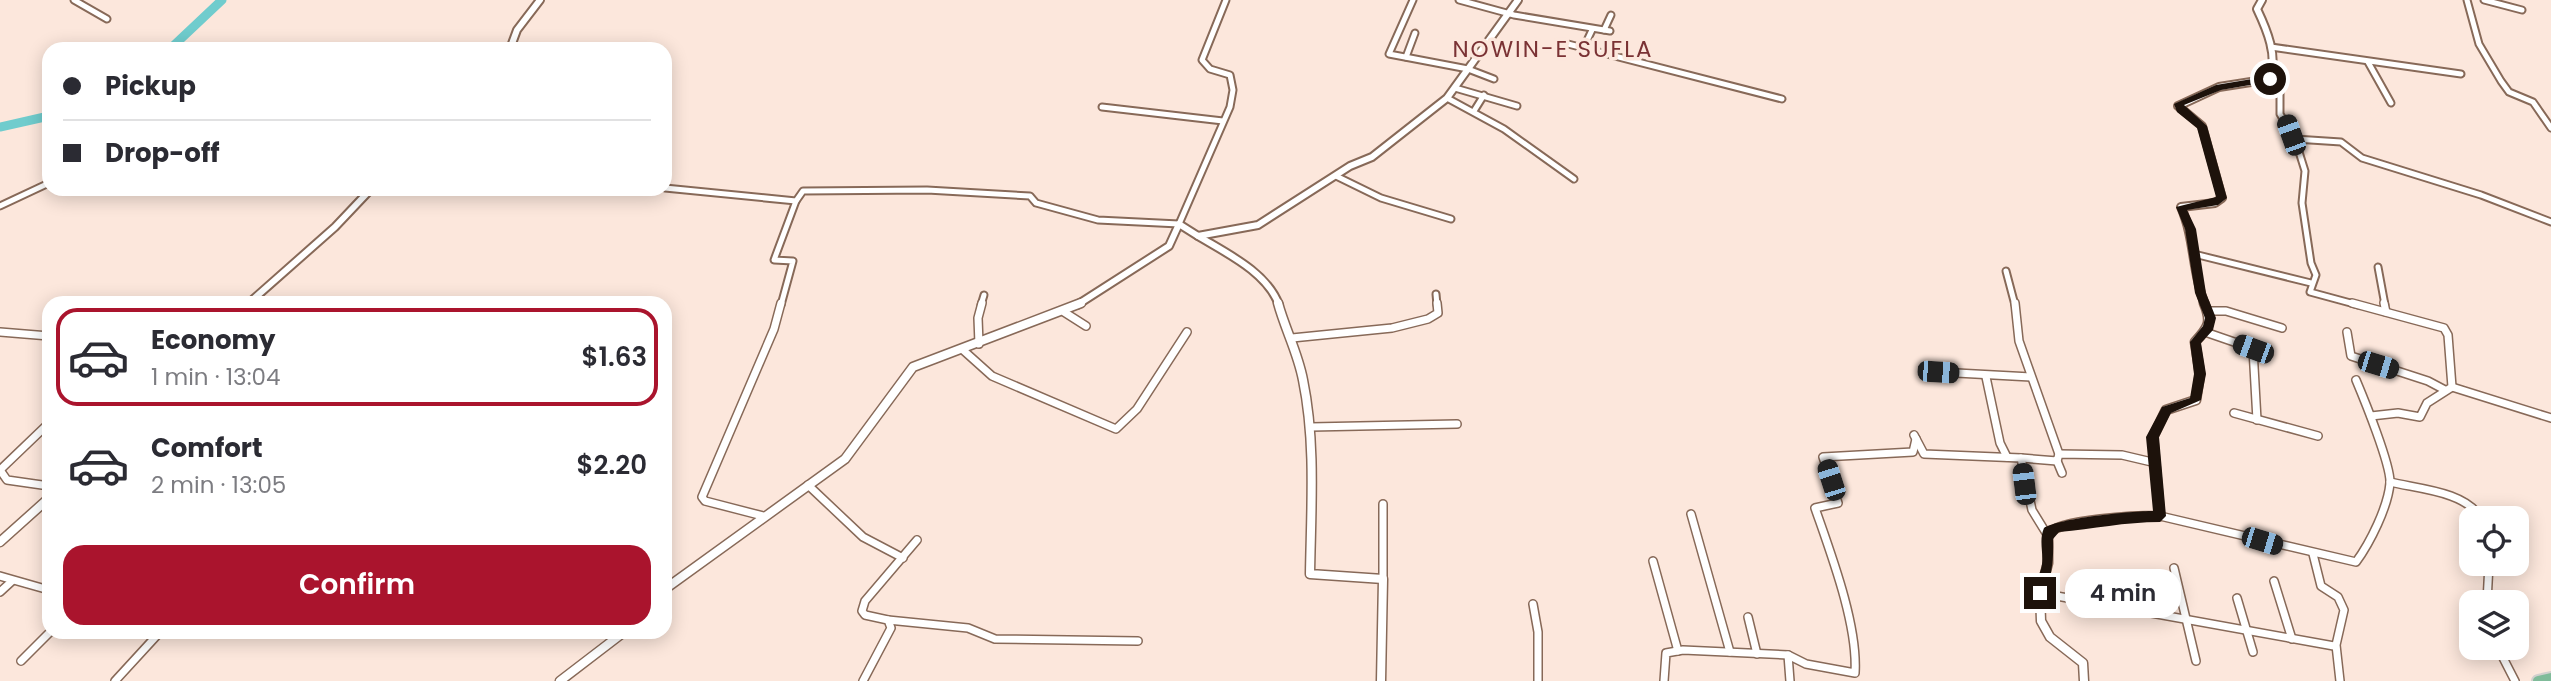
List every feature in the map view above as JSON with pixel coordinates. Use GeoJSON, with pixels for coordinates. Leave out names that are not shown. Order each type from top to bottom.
{"type":"FeatureCollection","features":[{"type":"Feature","properties":{"kind":"highway"},"geometry":{"type":"LineString","coordinates":[[2538,681],[2551,678]]}},
{"type":"Feature","properties":{"kind":"street"},"geometry":{"type":"LineString","coordinates":[[74,0],[80,1],[107,19]]}},
{"type":"Feature","properties":{"kind":"street"},"geometry":{"type":"LineString","coordinates":[[513,42],[517,30],[540,0]]}},
{"type":"Feature","properties":{"kind":"street"},"geometry":{"type":"LineString","coordinates":[[672,584],[845,459],[913,367],[928,359],[979,344],[1064,312],[1105,290],[1169,246],[1179,224],[1182,206],[1233,106],[1234,82],[1230,75],[1210,69],[1202,60],[1226,0]]}},
{"type":"Feature","properties":{"kind":"street"},"geometry":{"type":"LineString","coordinates":[[1413,0],[1389,54],[1468,69],[1494,79]]}},
{"type":"Feature","properties":{"kind":"street"},"geometry":{"type":"LineString","coordinates":[[1459,0],[1592,30],[1607,31],[1611,15]]}},
{"type":"Feature","properties":{"kind":"street"},"geometry":{"type":"LineString","coordinates":[[1198,236],[1238,231],[1258,225],[1388,146],[1447,98],[1518,0]]}},
{"type":"Feature","properties":{"kind":"street"},"geometry":{"type":"LineString","coordinates":[[2262,0],[2257,9],[2271,47],[2269,59],[2273,70],[2270,79]]}},
{"type":"Feature","properties":{"kind":"street"},"geometry":{"type":"LineString","coordinates":[[2467,0],[2479,44],[2501,81],[2509,92],[2533,102],[2551,128]]}},
{"type":"Feature","properties":{"kind":"street"},"geometry":{"type":"LineString","coordinates":[[2484,0],[2522,10]]}},
{"type":"Feature","properties":{"kind":"street"},"geometry":{"type":"LineString","coordinates":[[1584,47],[1592,30]]}},
{"type":"Feature","properties":{"kind":"street"},"geometry":{"type":"LineString","coordinates":[[1406,57],[1415,33]]}},
{"type":"Feature","properties":{"kind":"street"},"geometry":{"type":"LineString","coordinates":[[1568,44],[1782,99]]}},
{"type":"Feature","properties":{"kind":"street"},"geometry":{"type":"LineString","coordinates":[[2271,47],[2461,74]]}},
{"type":"Feature","properties":{"kind":"street"},"geometry":{"type":"LineString","coordinates":[[2368,62],[2391,103]]}},
{"type":"Feature","properties":{"kind":"street"},"geometry":{"type":"LineString","coordinates":[[2270,79],[2282,91],[2284,101],[2280,114],[2295,139],[2305,171],[2306,183],[2302,202],[2311,263],[2316,275],[2310,292],[2446,330],[2448,388]]}},
{"type":"Feature","properties":{"kind":"street"},"geometry":{"type":"LineString","coordinates":[[2160,516],[2157,463],[2152,437],[2166,410],[2196,400],[2200,374],[2195,342],[2209,327],[2210,311],[2200,293],[2190,229],[2181,207],[2215,203],[2221,198],[2202,126],[2180,109],[2178,104],[2219,87],[2270,79]]}},
{"type":"Feature","properties":{"kind":"street"},"geometry":{"type":"LineString","coordinates":[[1455,88],[1517,106]]}},
{"type":"Feature","properties":{"kind":"street"},"geometry":{"type":"LineString","coordinates":[[1474,111],[1484,95]]}},
{"type":"Feature","properties":{"kind":"street"},"geometry":{"type":"LineString","coordinates":[[1447,98],[1504,129],[1574,179]]}},
{"type":"Feature","properties":{"kind":"street"},"geometry":{"type":"LineString","coordinates":[[1102,107],[1223,121]]}},
{"type":"Feature","properties":{"kind":"street"},"geometry":{"type":"LineString","coordinates":[[2295,139],[2341,142],[2362,158],[2481,195],[2551,222]]}},
{"type":"Feature","properties":{"kind":"street"},"geometry":{"type":"LineString","coordinates":[[1336,176],[1381,198],[1451,219]]}},
{"type":"Feature","properties":{"kind":"street"},"geometry":{"type":"LineString","coordinates":[[0,206],[42,186]]}},
{"type":"Feature","properties":{"kind":"street"},"geometry":{"type":"LineString","coordinates":[[672,189],[796,201]]}},
{"type":"Feature","properties":{"kind":"street"},"geometry":{"type":"LineString","coordinates":[[763,516],[705,501],[702,497],[774,329],[793,261],[774,260],[796,201],[803,191],[987,192],[1030,196],[1036,203],[1098,220],[1179,224],[1256,275],[1278,301],[1308,394],[1311,427],[1310,574],[1383,579]]}},
{"type":"Feature","properties":{"kind":"street"},"geometry":{"type":"LineString","coordinates":[[257,296],[335,227],[364,196]]}},
{"type":"Feature","properties":{"kind":"street"},"geometry":{"type":"LineString","coordinates":[[2194,254],[2311,284]]}},
{"type":"Feature","properties":{"kind":"street"},"geometry":{"type":"LineString","coordinates":[[2378,267],[2386,312]]}},
{"type":"Feature","properties":{"kind":"street"},"geometry":{"type":"LineString","coordinates":[[2006,271],[2018,316],[2019,341],[2062,473]]}},
{"type":"Feature","properties":{"kind":"street"},"geometry":{"type":"LineString","coordinates":[[1292,338],[1382,329],[1428,320],[1438,313],[1436,294]]}},
{"type":"Feature","properties":{"kind":"street"},"geometry":{"type":"LineString","coordinates":[[979,344],[978,317],[984,295]]}},
{"type":"Feature","properties":{"kind":"street"},"geometry":{"type":"LineString","coordinates":[[2210,311],[2226,312],[2282,328]]}},
{"type":"Feature","properties":{"kind":"street"},"geometry":{"type":"LineString","coordinates":[[1064,312],[1086,326]]}},
{"type":"Feature","properties":{"kind":"street"},"geometry":{"type":"LineString","coordinates":[[0,332],[42,335]]}},
{"type":"Feature","properties":{"kind":"street"},"geometry":{"type":"LineString","coordinates":[[964,349],[992,376],[1116,429],[1137,408],[1187,332]]}},
{"type":"Feature","properties":{"kind":"street"},"geometry":{"type":"LineString","coordinates":[[2205,332],[2269,354]]}},
{"type":"Feature","properties":{"kind":"street"},"geometry":{"type":"LineString","coordinates":[[2347,332],[2351,356],[2551,418]]}},
{"type":"Feature","properties":{"kind":"street"},"geometry":{"type":"LineString","coordinates":[[2253,349],[2258,420]]}},
{"type":"Feature","properties":{"kind":"street"},"geometry":{"type":"LineString","coordinates":[[1938,372],[1986,377],[2031,377]]}},
{"type":"Feature","properties":{"kind":"street"},"geometry":{"type":"LineString","coordinates":[[1986,377],[2000,443],[2007,457]]}},
{"type":"Feature","properties":{"kind":"street"},"geometry":{"type":"LineString","coordinates":[[2084,681],[2084,665],[2077,653],[2044,631],[2039,586],[2048,567],[2048,536],[2056,526],[2098,523],[2122,516],[2160,516],[2224,529],[2313,554],[2357,562],[2371,541],[2390,482],[2371,416],[2356,380]]}},
{"type":"Feature","properties":{"kind":"street"},"geometry":{"type":"LineString","coordinates":[[2371,416],[2398,413],[2420,417],[2427,403],[2448,388]]}},
{"type":"Feature","properties":{"kind":"street"},"geometry":{"type":"LineString","coordinates":[[2234,413],[2318,436]]}},
{"type":"Feature","properties":{"kind":"street"},"geometry":{"type":"LineString","coordinates":[[1311,427],[1457,424]]}},
{"type":"Feature","properties":{"kind":"street"},"geometry":{"type":"LineString","coordinates":[[42,431],[0,470],[6,480],[42,485]]}},
{"type":"Feature","properties":{"kind":"street"},"geometry":{"type":"LineString","coordinates":[[1664,681],[1667,653],[1678,651],[1788,655],[1806,664],[1855,673],[1856,655],[1833,560],[1815,508],[1838,503],[1823,457],[1913,452],[1915,437],[1924,454],[2021,458],[2122,455],[2157,463]]}},
{"type":"Feature","properties":{"kind":"street"},"geometry":{"type":"LineString","coordinates":[[2021,458],[2024,484],[2038,527],[2048,536]]}},
{"type":"Feature","properties":{"kind":"street"},"geometry":{"type":"LineString","coordinates":[[2390,482],[2475,506]]}},
{"type":"Feature","properties":{"kind":"street"},"geometry":{"type":"LineString","coordinates":[[808,485],[849,527],[885,553],[902,558]]}},
{"type":"Feature","properties":{"kind":"street"},"geometry":{"type":"LineString","coordinates":[[0,542],[42,504]]}},
{"type":"Feature","properties":{"kind":"street"},"geometry":{"type":"LineString","coordinates":[[1381,681],[1382,504]]}},
{"type":"Feature","properties":{"kind":"street"},"geometry":{"type":"LineString","coordinates":[[1691,514],[1730,652]]}},
{"type":"Feature","properties":{"kind":"street"},"geometry":{"type":"LineString","coordinates":[[916,540],[865,601],[862,611],[865,615],[968,628],[995,639],[1138,641]]}},
{"type":"Feature","properties":{"kind":"street"},"geometry":{"type":"LineString","coordinates":[[2313,554],[2321,586],[2338,597],[2344,610],[2336,628],[2334,646],[2340,681]]}},
{"type":"Feature","properties":{"kind":"street"},"geometry":{"type":"LineString","coordinates":[[1653,561],[1678,651]]}},
{"type":"Feature","properties":{"kind":"street"},"geometry":{"type":"LineString","coordinates":[[2174,568],[2196,661]]}},
{"type":"Feature","properties":{"kind":"street"},"geometry":{"type":"LineString","coordinates":[[0,576],[42,588]]}},
{"type":"Feature","properties":{"kind":"street"},"geometry":{"type":"LineString","coordinates":[[0,592],[12,581]]}},
{"type":"Feature","properties":{"kind":"street"},"geometry":{"type":"LineString","coordinates":[[2274,581],[2292,639]]}},
{"type":"Feature","properties":{"kind":"street"},"geometry":{"type":"LineString","coordinates":[[2040,593],[2334,646]]}},
{"type":"Feature","properties":{"kind":"street"},"geometry":{"type":"LineString","coordinates":[[2237,598],[2253,652]]}},
{"type":"Feature","properties":{"kind":"street"},"geometry":{"type":"LineString","coordinates":[[1533,604],[1538,632],[1538,681]]}},
{"type":"Feature","properties":{"kind":"street"},"geometry":{"type":"LineString","coordinates":[[1748,617],[1757,654]]}},
{"type":"Feature","properties":{"kind":"street"},"geometry":{"type":"LineString","coordinates":[[863,681],[891,628],[888,620]]}},
{"type":"Feature","properties":{"kind":"street"},"geometry":{"type":"LineString","coordinates":[[21,661],[43,639]]}},
{"type":"Feature","properties":{"kind":"street"},"geometry":{"type":"LineString","coordinates":[[114,681],[153,639]]}},
{"type":"Feature","properties":{"kind":"street"},"geometry":{"type":"LineString","coordinates":[[560,681],[615,639]]}},
{"type":"Feature","properties":{"kind":"street"},"geometry":{"type":"LineString","coordinates":[[1788,655],[1790,681]]}},
{"type":"Feature","properties":{"kind":"street"},"geometry":{"type":"LineString","coordinates":[[2504,660],[2515,681]]}},
{"type":"Feature","properties":{"kind":"waterway"},"geometry":{"type":"LineString","coordinates":[[177,42],[222,0]]}},
{"type":"Feature","properties":{"kind":"waterway"},"geometry":{"type":"LineString","coordinates":[[0,127],[42,118]]}},
{"type":"Feature","properties":{"kind":"district","name":"NOWIN-E SUFLA"},"geometry":{"type":"Point","coordinates":[1553,49]}},
{"type":"Feature","properties":{"kind":"route"},"geometry":{"type":"LineString","coordinates":[[2040,593],[2039,586],[2048,567],[2047,539],[2049,531],[2056,526],[2098,523],[2122,516],[2160,516],[2157,512],[2156,452],[2152,437],[2162,424],[2166,410],[2196,400],[2200,374],[2195,342],[2209,327],[2210,318],[2210,311],[2200,293],[2199,269],[2191,243],[2188,220],[2181,207],[2215,203],[2221,198],[2202,126],[2180,109],[2178,104],[2199,98],[2219,87],[2240,85],[2246,80],[2270,79]]}}]}
